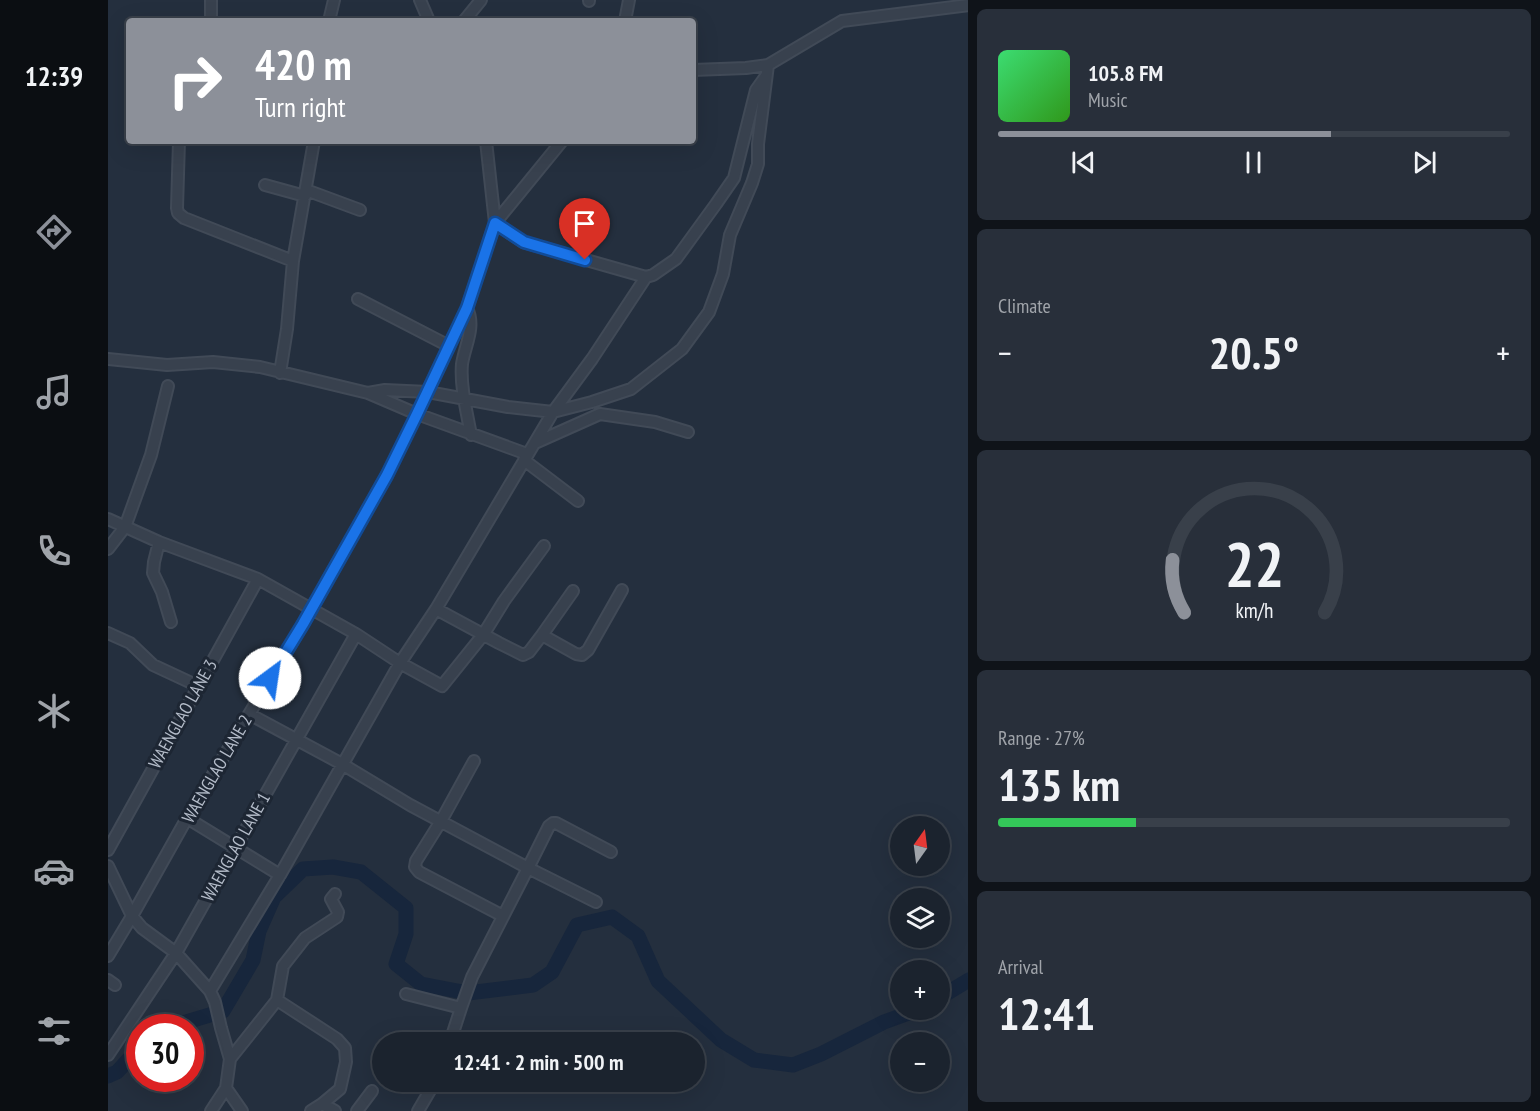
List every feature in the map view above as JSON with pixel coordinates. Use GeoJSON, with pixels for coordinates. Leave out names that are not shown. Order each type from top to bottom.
{"type":"FeatureCollection","features":[{"type":"Feature","properties":{"kind":"street"},"geometry":{"type":"LineString","coordinates":[[211,0],[211,18]]}},
{"type":"Feature","properties":{"kind":"street"},"geometry":{"type":"LineString","coordinates":[[330,18],[334,0]]}},
{"type":"Feature","properties":{"kind":"street"},"geometry":{"type":"LineString","coordinates":[[420,0],[428,18]]}},
{"type":"Feature","properties":{"kind":"street"},"geometry":{"type":"LineString","coordinates":[[466,18],[481,0]]}},
{"type":"Feature","properties":{"kind":"street"},"geometry":{"type":"LineString","coordinates":[[626,18],[629,0]]}},
{"type":"Feature","properties":{"kind":"street"},"geometry":{"type":"LineString","coordinates":[[213,997],[400,663],[436,609],[554,411],[646,278],[675,259],[734,178],[756,90],[768,70],[842,21],[968,5]]}},
{"type":"Feature","properties":{"kind":"street"},"geometry":{"type":"LineString","coordinates":[[696,70],[746,68],[768,70]]}},
{"type":"Feature","properties":{"kind":"street"},"geometry":{"type":"LineString","coordinates":[[368,393],[385,390],[428,392],[508,407],[554,411],[592,402],[631,388],[682,350],[709,312],[723,274],[730,235],[758,164],[758,144],[768,70]]}},
{"type":"Feature","properties":{"kind":"street"},"geometry":{"type":"LineString","coordinates":[[179,144],[178,213],[184,218],[293,261]]}},
{"type":"Feature","properties":{"kind":"street"},"geometry":{"type":"LineString","coordinates":[[280,373],[287,329],[293,261],[313,144]]}},
{"type":"Feature","properties":{"kind":"street"},"geometry":{"type":"LineString","coordinates":[[486,144],[495,223],[524,242],[646,278]]}},
{"type":"Feature","properties":{"kind":"street","name":"WAENGLAO LANE 2"},"geometry":{"type":"LineString","coordinates":[[108,956],[187,818],[312,609],[387,475],[467,308],[495,223],[560,144]]}},
{"type":"Feature","properties":{"kind":"street"},"geometry":{"type":"LineString","coordinates":[[265,185],[305,193],[360,210]]}},
{"type":"Feature","properties":{"kind":"street"},"geometry":{"type":"LineString","coordinates":[[358,299],[449,346]]}},
{"type":"Feature","properties":{"kind":"street"},"geometry":{"type":"LineString","coordinates":[[467,308],[470,316],[470,329],[462,365],[464,398],[471,435]]}},
{"type":"Feature","properties":{"kind":"street"},"geometry":{"type":"LineString","coordinates":[[108,359],[167,365],[213,363],[260,367],[368,393],[525,457],[578,501]]}},
{"type":"Feature","properties":{"kind":"street"},"geometry":{"type":"LineString","coordinates":[[108,549],[125,526],[151,455],[168,386]]}},
{"type":"Feature","properties":{"kind":"street"},"geometry":{"type":"LineString","coordinates":[[534,443],[600,414],[654,422],[688,432]]}},
{"type":"Feature","properties":{"kind":"street"},"geometry":{"type":"LineString","coordinates":[[108,519],[159,542],[258,579],[442,686],[483,634],[544,546]]}},
{"type":"Feature","properties":{"kind":"street"},"geometry":{"type":"LineString","coordinates":[[159,542],[153,562],[153,573],[162,592],[171,622]]}},
{"type":"Feature","properties":{"kind":"street","name":"WAENGLAO LANE 3"},"geometry":{"type":"LineString","coordinates":[[108,850],[258,579]]}},
{"type":"Feature","properties":{"kind":"street"},"geometry":{"type":"LineString","coordinates":[[542,635],[582,656],[588,650],[622,590]]}},
{"type":"Feature","properties":{"kind":"street"},"geometry":{"type":"LineString","coordinates":[[436,609],[523,655],[529,652],[573,591]]}},
{"type":"Feature","properties":{"kind":"street"},"geometry":{"type":"LineString","coordinates":[[108,633],[130,643],[153,665],[198,686]]}},
{"type":"Feature","properties":{"kind":"street","name":"WAENGLAO LANE 1"},"geometry":{"type":"LineString","coordinates":[[108,1055],[176,953],[356,634]]}},
{"type":"Feature","properties":{"kind":"street"},"geometry":{"type":"LineString","coordinates":[[249,714],[342,764],[410,805],[596,902]]}},
{"type":"Feature","properties":{"kind":"street"},"geometry":{"type":"LineString","coordinates":[[474,761],[416,861],[415,867],[419,872],[503,916]]}},
{"type":"Feature","properties":{"kind":"street"},"geometry":{"type":"LineString","coordinates":[[187,818],[280,875]]}},
{"type":"Feature","properties":{"kind":"street"},"geometry":{"type":"LineString","coordinates":[[453,1032],[472,978],[549,826],[556,823],[611,852]]}},
{"type":"Feature","properties":{"kind":"street"},"geometry":{"type":"LineString","coordinates":[[108,866],[132,916],[142,928],[176,953],[213,997],[230,1059],[226,1088],[211,1111]]}},
{"type":"Feature","properties":{"kind":"street"},"geometry":{"type":"LineString","coordinates":[[230,1059],[278,1000],[283,966],[305,938],[338,917],[338,912],[331,899],[335,894]]}},
{"type":"Feature","properties":{"kind":"street"},"geometry":{"type":"LineString","coordinates":[[406,994],[461,1008]]}},
{"type":"Feature","properties":{"kind":"street"},"geometry":{"type":"LineString","coordinates":[[278,1000],[337,1039],[345,1048],[346,1062],[340,1089],[311,1111]]}},
{"type":"Feature","properties":{"kind":"street"},"geometry":{"type":"LineString","coordinates":[[226,1088],[242,1111]]}},
{"type":"Feature","properties":{"kind":"street"},"geometry":{"type":"LineString","coordinates":[[357,1111],[372,1091]]}},
{"type":"Feature","properties":{"kind":"street"},"geometry":{"type":"LineString","coordinates":[[418,1111],[429,1092]]}},
{"type":"Feature","properties":{"kind":"street"},"geometry":{"type":"LineString","coordinates":[[322,1104],[335,1111]]}},
{"type":"Feature","properties":{"kind":"waterway"},"geometry":{"type":"LineString","coordinates":[[204,1017],[223,1011],[253,960],[259,931],[274,897],[303,869],[333,867],[361,872],[406,908],[406,934],[396,964],[421,984],[468,993],[533,985],[552,972],[577,925],[612,917],[638,936],[658,981],[721,1040],[754,1060],[793,1065],[821,1054],[890,1020]]}},
{"type":"Feature","properties":{"kind":"waterway"},"geometry":{"type":"LineString","coordinates":[[950,991],[968,981]]}},
{"type":"Feature","properties":{"kind":"waterway"},"geometry":{"type":"LineString","coordinates":[[108,1076],[117,1072],[126,1062]]}},
{"type":"Feature","properties":{"kind":"route"},"geometry":{"type":"LineString","coordinates":[[270,678],[387,475],[467,308],[495,223],[524,242],[585,260]]}}]}
